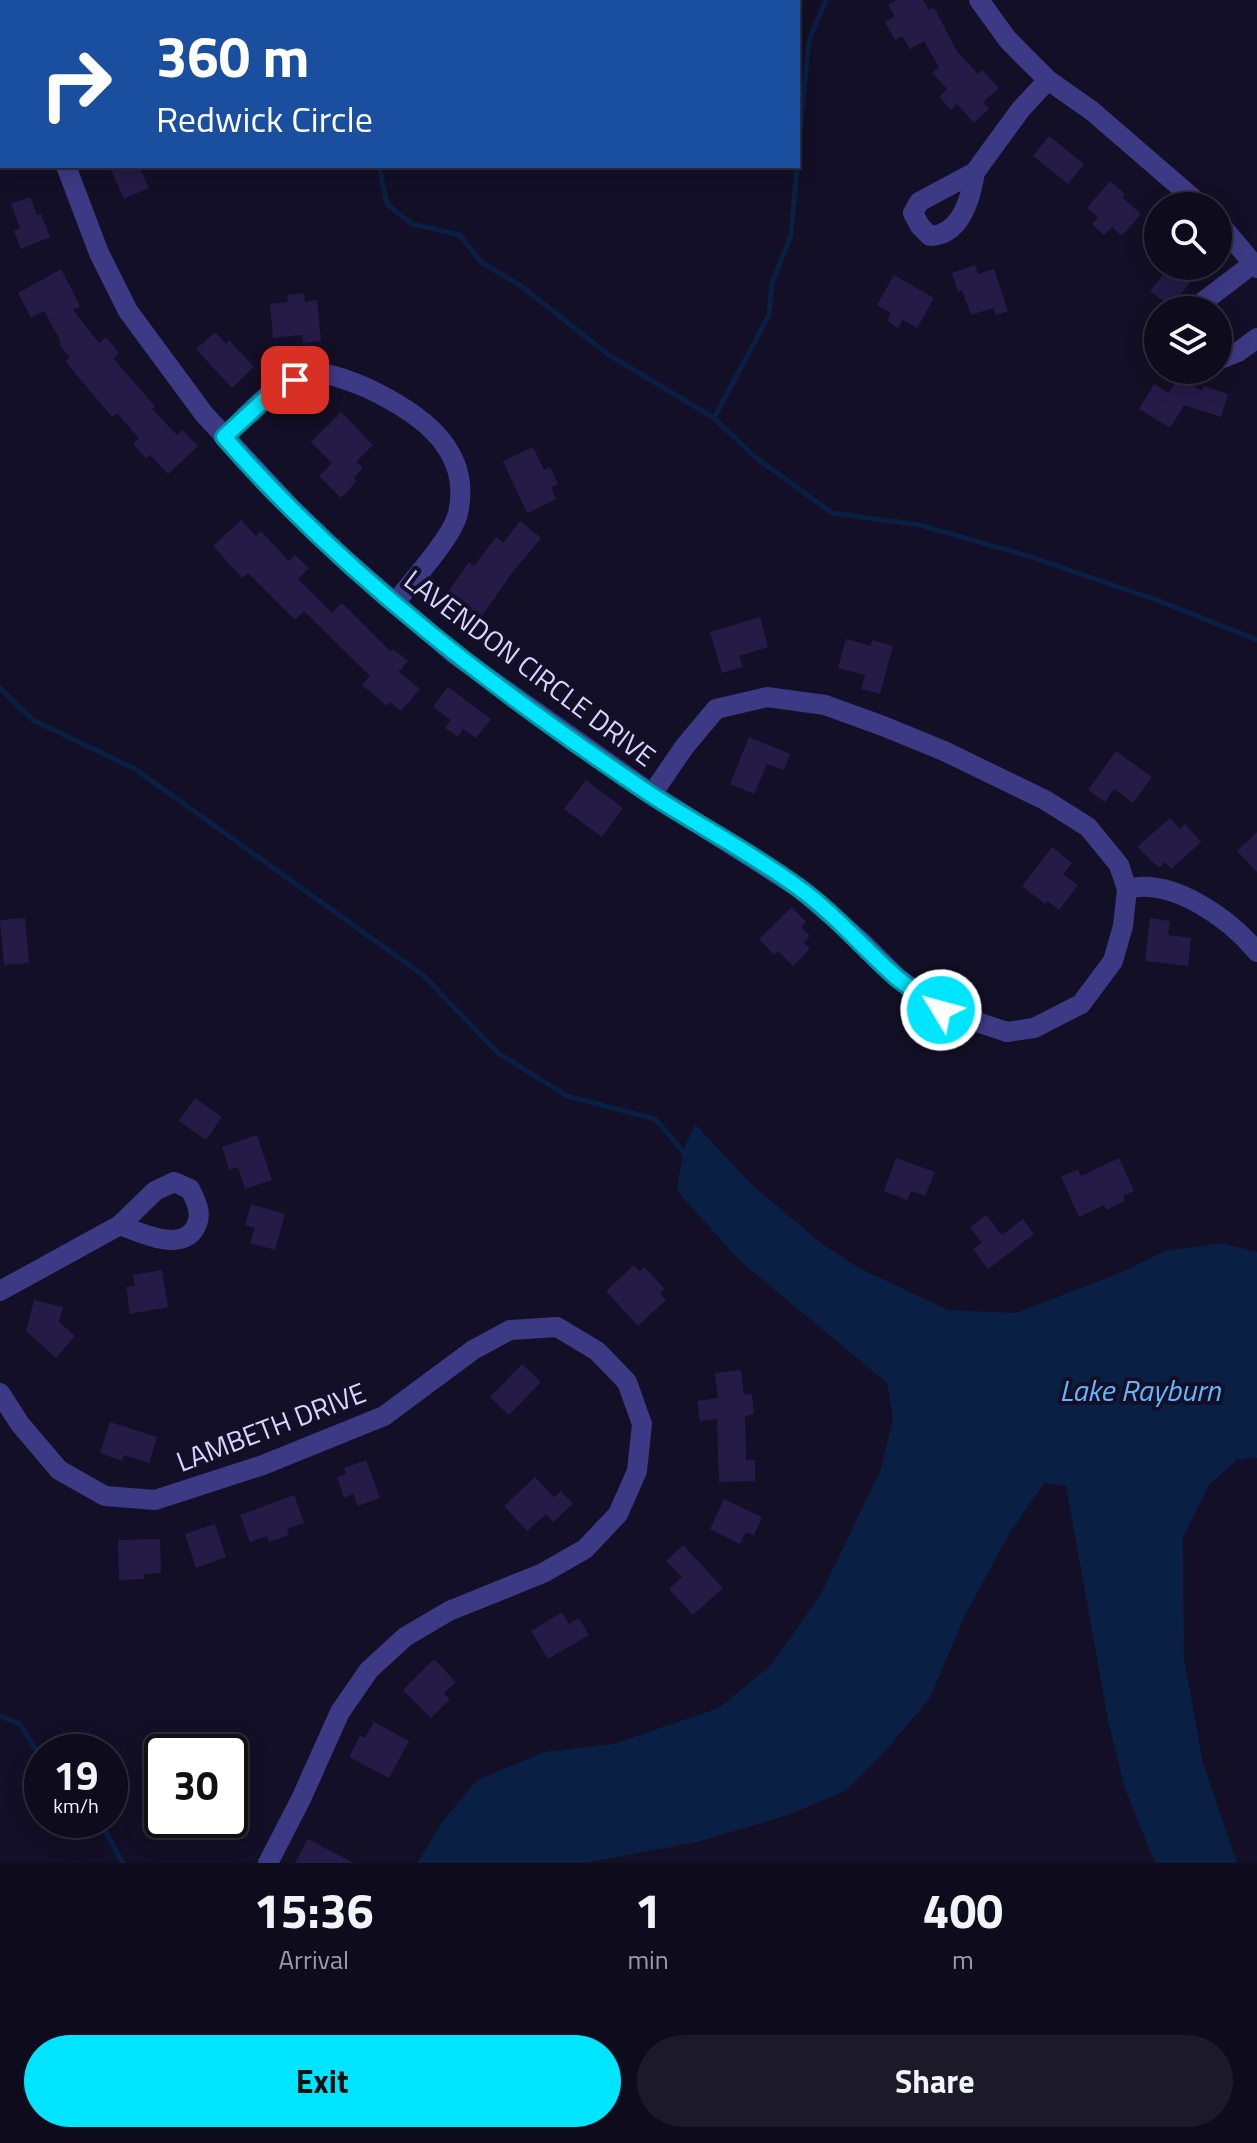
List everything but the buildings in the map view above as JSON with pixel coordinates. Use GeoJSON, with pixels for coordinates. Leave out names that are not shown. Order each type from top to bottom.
{"type":"FeatureCollection","features":[{"type":"Feature","properties":{"kind":"street"},"geometry":{"type":"LineString","coordinates":[[979,0],[1008,40],[1048,80],[1092,111],[1186,192]]}},
{"type":"Feature","properties":{"kind":"street"},"geometry":{"type":"LineString","coordinates":[[975,172],[1021,109],[1048,80]]}},
{"type":"Feature","properties":{"kind":"street","name":"LAVENDON CIRCLE DRIVE"},"geometry":{"type":"LineString","coordinates":[[67,168],[99,253],[128,311],[165,364],[224,437],[302,518],[453,653],[652,794],[799,888],[897,977],[941,1010],[1007,1032],[1034,1028],[1081,1004],[1113,961],[1123,926],[1127,889],[1119,865],[1088,827],[1045,800],[944,751],[825,705],[767,697],[716,709],[685,746],[652,794]]}},
{"type":"Feature","properties":{"kind":"street"},"geometry":{"type":"LineString","coordinates":[[1211,296],[1255,266],[1232,239]]}},
{"type":"Feature","properties":{"kind":"street"},"geometry":{"type":"LineString","coordinates":[[1232,354],[1257,338]]}},
{"type":"Feature","properties":{"kind":"street"},"geometry":{"type":"LineString","coordinates":[[224,437],[277,388],[314,372],[353,382],[391,399],[425,421],[449,449],[460,482],[458,515],[442,543],[395,603]]}},
{"type":"Feature","properties":{"kind":"street"},"geometry":{"type":"LineString","coordinates":[[1127,889],[1152,887],[1215,911],[1257,952]]}},
{"type":"Feature","properties":{"kind":"street"},"geometry":{"type":"LineString","coordinates":[[0,1291],[120,1225]]}},
{"type":"Feature","properties":{"kind":"street","name":"LAMBETH DRIVE"},"geometry":{"type":"LineString","coordinates":[[0,1393],[20,1424],[59,1470],[105,1496],[155,1500],[263,1465],[384,1416],[473,1350],[510,1330],[557,1327],[597,1351],[627,1382],[642,1424],[637,1471],[618,1514],[585,1549],[543,1573],[449,1611],[405,1637],[369,1670],[340,1712],[268,1863]]}},
{"type":"Feature","properties":{"kind":"water","name":"Lake Rayburn"},"geometry":{"type":"Polygon","coordinates":[[[695,1124],[751,1184],[822,1244],[859,1268],[948,1310],[1016,1313],[1120,1273],[1165,1251],[1222,1243],[1257,1252],[1257,1458],[1237,1460],[1209,1485],[1183,1537],[1184,1658],[1203,1763],[1237,1863],[1155,1863],[1125,1789],[1108,1720],[1066,1486],[1044,1483],[1009,1534],[965,1615],[930,1698],[887,1749],[845,1791],[788,1815],[698,1842],[585,1863],[417,1863],[443,1821],[477,1780],[545,1752],[613,1744],[719,1708],[771,1665],[821,1594],[881,1469],[893,1418],[887,1383],[740,1261],[677,1191],[683,1151],[695,1124]]]}},
{"type":"Feature","properties":{"kind":"waterway"},"geometry":{"type":"LineString","coordinates":[[800,132],[809,40],[826,0]]}},
{"type":"Feature","properties":{"kind":"waterway"},"geometry":{"type":"LineString","coordinates":[[379,168],[387,204],[412,224],[460,235],[481,262],[521,286],[609,355],[714,418],[755,457],[832,513],[920,525],[1028,556],[1162,602],[1257,640]]}},
{"type":"Feature","properties":{"kind":"waterway"},"geometry":{"type":"LineString","coordinates":[[714,418],[769,315],[772,283],[791,235],[797,168]]}},
{"type":"Feature","properties":{"kind":"waterway"},"geometry":{"type":"LineString","coordinates":[[0,688],[33,720],[135,769],[423,975],[498,1053],[567,1096],[655,1119],[687,1156]]}},
{"type":"Feature","properties":{"kind":"waterway"},"geometry":{"type":"LineString","coordinates":[[0,1716],[19,1723],[26,1734]]}},
{"type":"Feature","properties":{"kind":"waterway"},"geometry":{"type":"LineString","coordinates":[[109,1838],[123,1863]]}},
{"type":"Feature","properties":{"kind":"route"},"geometry":{"type":"LineString","coordinates":[[295,380],[277,388],[224,437],[292,509],[453,653],[652,794],[799,888],[897,977],[941,1010]]}}]}
